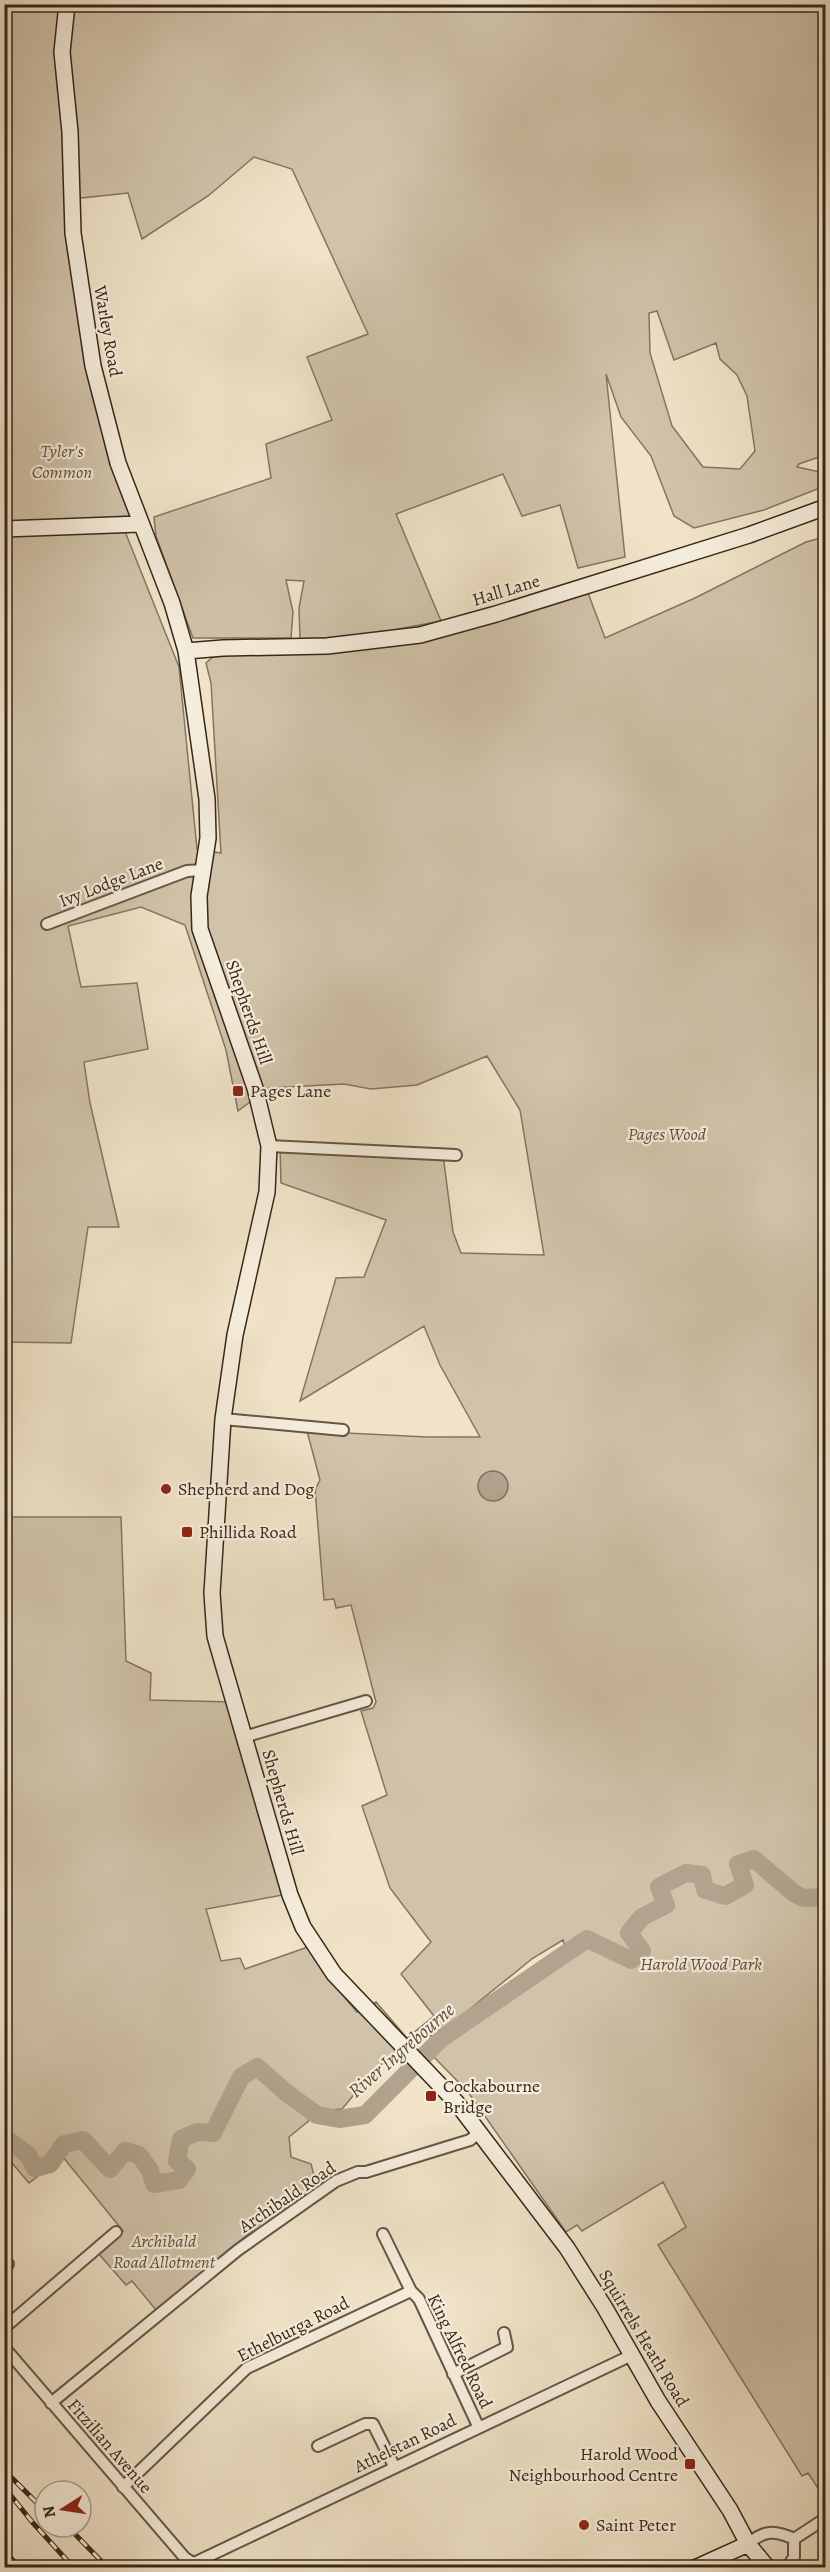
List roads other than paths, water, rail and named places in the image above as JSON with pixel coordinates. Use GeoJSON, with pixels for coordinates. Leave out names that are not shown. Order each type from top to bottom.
{"type":"FeatureCollection","features":[{"type":"Feature","properties":{"kind":"street","name":"Warley Road"},"geometry":{"type":"LineString","coordinates":[[70,7],[62,52],[70,132],[73,233],[93,366],[121,473],[171,603],[186,651]]}},
{"type":"Feature","properties":{"kind":"street","name":"Hall Lane"},"geometry":{"type":"LineString","coordinates":[[186,651],[327,646],[420,635],[496,614],[739,538],[825,507]]}},
{"type":"Feature","properties":{"kind":"street"},"geometry":{"type":"LineString","coordinates":[[4,529],[140,524]]}},
{"type":"Feature","properties":{"kind":"street","name":"Shepherds Hill"},"geometry":{"type":"LineString","coordinates":[[186,651],[207,799],[208,838],[198,902],[200,929],[255,1088],[268,1146],[267,1192],[235,1335],[223,1419],[212,1614],[218,1645],[290,1895],[303,1927],[334,1974],[435,2079],[480,2132]]}},
{"type":"Feature","properties":{"kind":"street","name":"Ivy Lodge Lane"},"geometry":{"type":"LineString","coordinates":[[47,924],[187,871],[203,870]]}},
{"type":"Feature","properties":{"kind":"street"},"geometry":{"type":"LineString","coordinates":[[268,1146],[456,1155]]}},
{"type":"Feature","properties":{"kind":"street"},"geometry":{"type":"LineString","coordinates":[[223,1419],[343,1430]]}},
{"type":"Feature","properties":{"kind":"street"},"geometry":{"type":"LineString","coordinates":[[244,1737],[366,1701]]}},
{"type":"Feature","properties":{"kind":"street","name":"Squirrels Heath Road"},"geometry":{"type":"LineString","coordinates":[[480,2132],[567,2248],[688,2450],[730,2510],[748,2544],[768,2568]]}},
{"type":"Feature","properties":{"kind":"street","name":"Archibald Road"},"geometry":{"type":"LineString","coordinates":[[51,2403],[238,2250],[336,2181],[358,2172],[366,2172],[470,2140],[480,2132]]}},
{"type":"Feature","properties":{"kind":"street"},"geometry":{"type":"LineString","coordinates":[[4,2328],[116,2232]]}},
{"type":"Feature","properties":{"kind":"street","name":"King Alfred Road"},"geometry":{"type":"LineString","coordinates":[[383,2234],[411,2291],[419,2299],[478,2426]]}},
{"type":"Feature","properties":{"kind":"street","name":"Ethelburga Road"},"geometry":{"type":"LineString","coordinates":[[123,2487],[247,2368],[411,2291]]}},
{"type":"Feature","properties":{"kind":"street"},"geometry":{"type":"LineString","coordinates":[[453,2374],[507,2347],[504,2333]]}},
{"type":"Feature","properties":{"kind":"street","name":"Fitzilian Avenue"},"geometry":{"type":"LineString","coordinates":[[4,2347],[185,2558],[197,2565]]}},
{"type":"Feature","properties":{"kind":"street","name":"Athelstan Road"},"geometry":{"type":"LineString","coordinates":[[197,2565],[394,2466],[632,2355]]}},
{"type":"Feature","properties":{"kind":"street"},"geometry":{"type":"LineString","coordinates":[[318,2446],[365,2424],[373,2424],[394,2466]]}},
{"type":"Feature","properties":{"kind":"street"},"geometry":{"type":"LineString","coordinates":[[794,2539],[825,2518]]}},
{"type":"Feature","properties":{"kind":"street"},"geometry":{"type":"LineString","coordinates":[[695,2568],[748,2544],[756,2537],[775,2532],[794,2539]]}},
{"type":"Feature","properties":{"kind":"street"},"geometry":{"type":"LineString","coordinates":[[787,2568],[794,2557],[794,2539]]}},
{"type":"Feature","properties":{"kind":"street"},"geometry":{"type":"LineString","coordinates":[[4,2560],[11,2568]]}},
{"type":"Feature","properties":{"kind":"waterway","name":"River Ingrebourne"},"geometry":{"type":"LineString","coordinates":[[4,2137],[28,2155],[35,2168],[50,2164],[64,2144],[83,2140],[110,2169],[125,2151],[139,2155],[150,2170],[154,2184],[179,2180],[187,2169],[177,2161],[181,2139],[197,2132],[213,2133],[241,2077],[257,2067],[317,2115],[339,2119],[365,2115],[442,2038],[587,1939],[631,1960],[642,1951],[629,1933],[642,1917],[666,1905],[659,1887],[686,1873],[702,1875],[705,1890],[725,1896],[745,1885],[738,1864],[754,1859],[795,1894],[804,1898],[826,1897]]}},
{"type":"Feature","properties":{"kind":"railway"},"geometry":{"type":"LineString","coordinates":[[4,2470],[33,2499]]}},
{"type":"Feature","properties":{"kind":"railway"},"geometry":{"type":"LineString","coordinates":[[4,2487],[74,2568]]}},
{"type":"Feature","properties":{"kind":"railway"},"geometry":{"type":"LineString","coordinates":[[80,2539],[108,2568]]}},
{"type":"Feature","properties":{"kind":"place","name":"Pages Lane"},"geometry":{"type":"Point","coordinates":[238,1091]}},
{"type":"Feature","properties":{"kind":"place","name":"Shepherd and Dog"},"geometry":{"type":"Point","coordinates":[166,1489]}},
{"type":"Feature","properties":{"kind":"place","name":"Phillida Road"},"geometry":{"type":"Point","coordinates":[187,1532]}},
{"type":"Feature","properties":{"kind":"place","name":"Cockabourne Bridge"},"geometry":{"type":"Point","coordinates":[431,2096]}},
{"type":"Feature","properties":{"kind":"place","name":"Harold Wood Neighbourhood Centre"},"geometry":{"type":"Point","coordinates":[690,2464]}},
{"type":"Feature","properties":{"kind":"place","name":"Saint Peter"},"geometry":{"type":"Point","coordinates":[584,2525]}},
{"type":"Feature","properties":{"kind":"park label","name":"Tyler's Common"},"geometry":{"type":"Point","coordinates":[62,461]}},
{"type":"Feature","properties":{"kind":"park label","name":"Pages Wood"},"geometry":{"type":"Point","coordinates":[667,1134]}},
{"type":"Feature","properties":{"kind":"park label","name":"Harold Wood Park"},"geometry":{"type":"Point","coordinates":[701,1964]}},
{"type":"Feature","properties":{"kind":"park label","name":"Archibald Road Allotment"},"geometry":{"type":"Point","coordinates":[164,2251]}}]}
